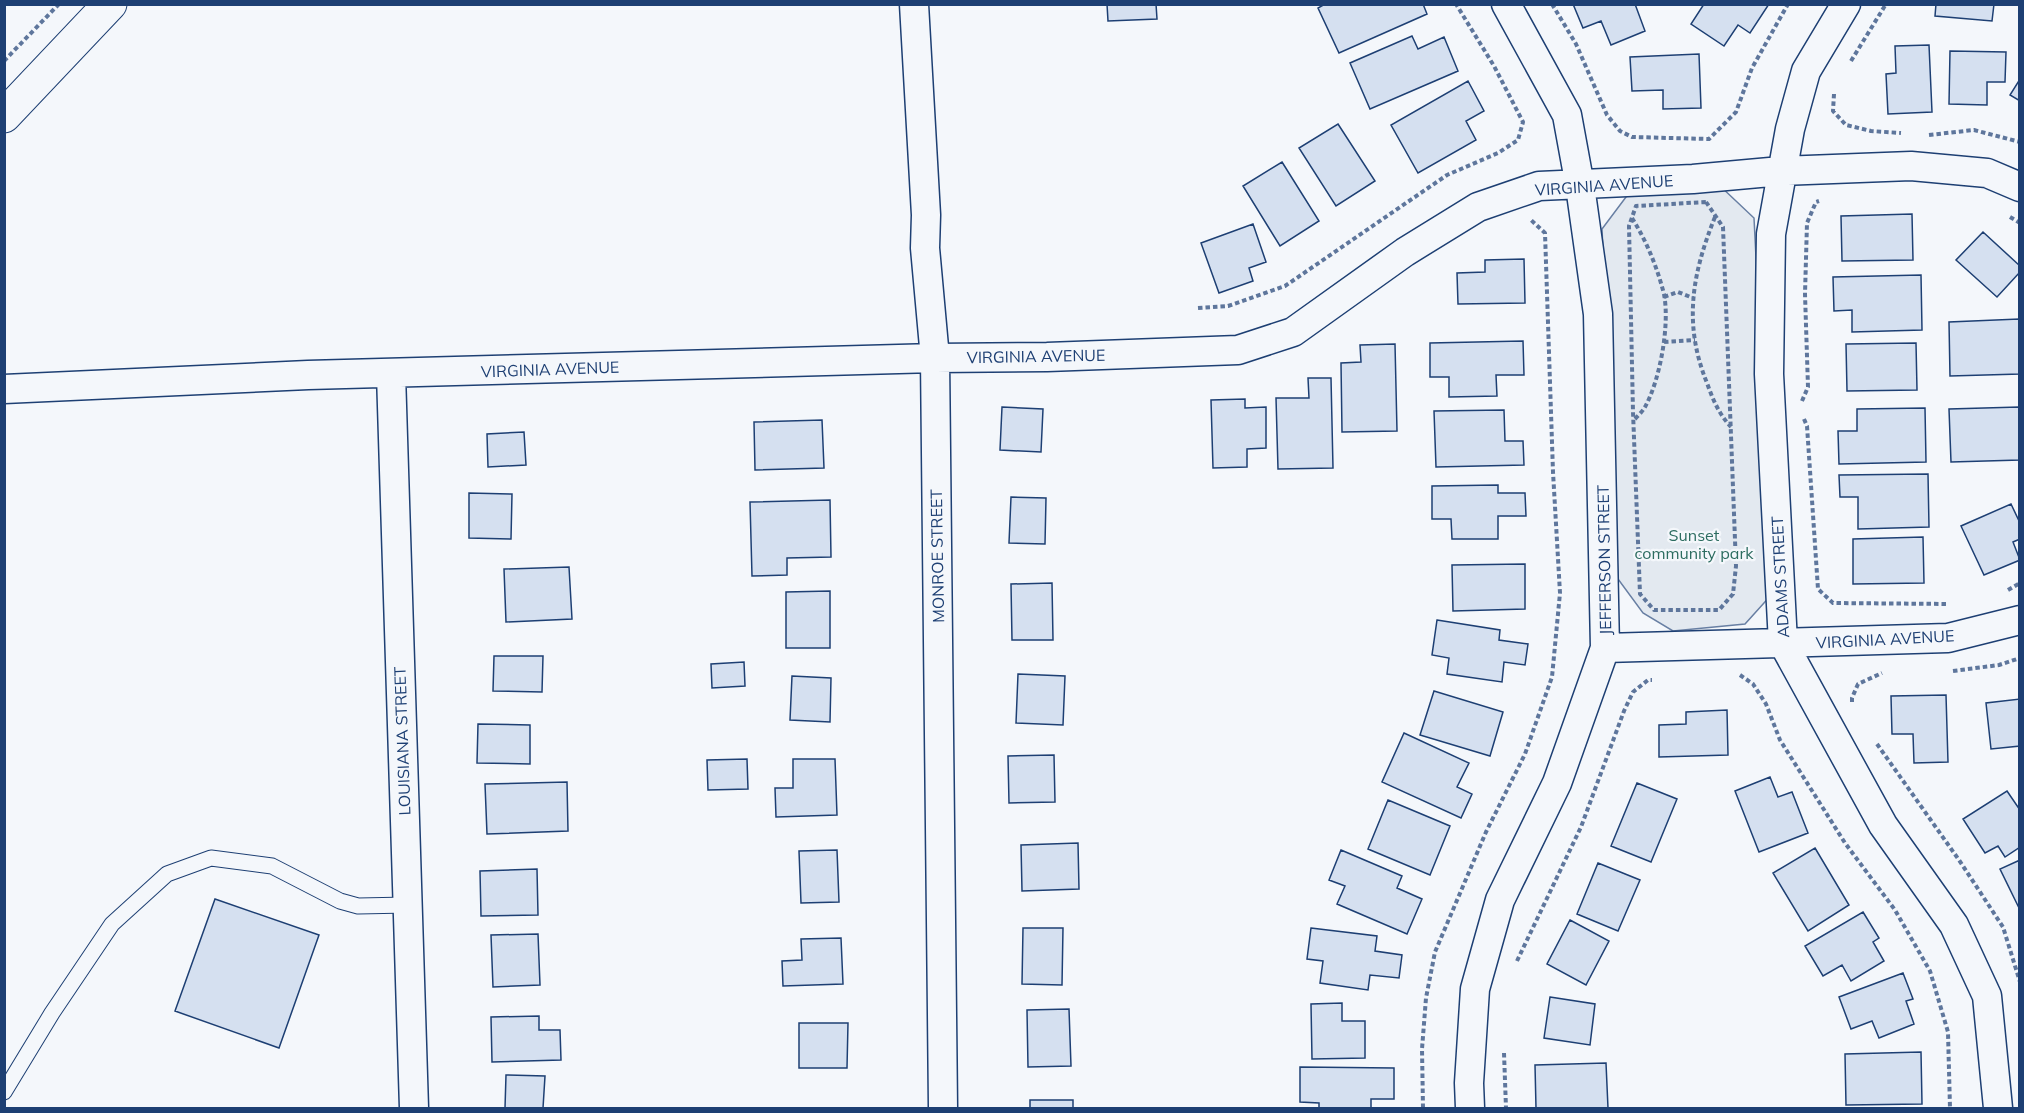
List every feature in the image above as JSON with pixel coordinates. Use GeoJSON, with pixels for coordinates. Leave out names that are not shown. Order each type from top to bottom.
{"type":"FeatureCollection","features":[{"type":"Feature","properties":{"kind":"street"},"geometry":{"type":"LineString","coordinates":[[4,116],[110,4]]}},
{"type":"Feature","properties":{"kind":"street","name":"MONROE STREET"},"geometry":{"type":"LineString","coordinates":[[914,4],[926,215],[925,248],[935,358],[943,1108]]}},
{"type":"Feature","properties":{"kind":"street","name":"JEFFERSON STREET"},"geometry":{"type":"LineString","coordinates":[[1470,1108],[1469,1083],[1475,989],[1500,900],[1557,783],[1605,648],[1598,314],[1580,186],[1567,115],[1506,4]]}},
{"type":"Feature","properties":{"kind":"street","name":"ADAMS STREET"},"geometry":{"type":"LineString","coordinates":[[1846,4],[1806,72],[1781,171],[1771,234],[1770,374],[1783,643],[1883,825],[1954,925],[1987,996],[1998,1108]]}},
{"type":"Feature","properties":{"kind":"street","name":"VIRGINIA AVENUE"},"geometry":{"type":"LineString","coordinates":[[4,389],[296,376],[1238,350],[1293,332],[1405,252],[1478,207],[1539,186],[1580,186],[1781,171],[1911,166],[1987,173],[2019,187]]}},
{"type":"Feature","properties":{"kind":"street","name":"LOUISIANA STREET"},"geometry":{"type":"LineString","coordinates":[[391,374],[414,1108]]}},
{"type":"Feature","properties":{"kind":"street","name":"VIRGINIA AVENUE"},"geometry":{"type":"LineString","coordinates":[[1605,648],[1948,638],[2019,620]]}},
{"type":"Feature","properties":{"kind":"lane"},"geometry":{"type":"LineString","coordinates":[[4,1092],[52,1012],[112,924],[167,874],[211,858],[272,866],[340,901],[358,906],[408,904]]}},
{"type":"Feature","properties":{"kind":"path"},"geometry":{"type":"LineString","coordinates":[[4,62],[59,4]]}},
{"type":"Feature","properties":{"kind":"path"},"geometry":{"type":"LineString","coordinates":[[1198,308],[1228,306],[1286,286],[1447,175],[1498,153],[1518,140],[1523,122],[1494,66],[1456,4]]}},
{"type":"Feature","properties":{"kind":"path"},"geometry":{"type":"LineString","coordinates":[[1552,4],[1576,44],[1607,115],[1620,130],[1632,137],[1709,138],[1736,112],[1752,68],[1788,4]]}},
{"type":"Feature","properties":{"kind":"path"},"geometry":{"type":"LineString","coordinates":[[1846,69],[1886,4]]}},
{"type":"Feature","properties":{"kind":"path"},"geometry":{"type":"LineString","coordinates":[[1834,87],[1833,111],[1846,125],[1871,131],[1902,134]]}},
{"type":"Feature","properties":{"kind":"path"},"geometry":{"type":"LineString","coordinates":[[1923,135],[1974,130],[2019,142]]}},
{"type":"Feature","properties":{"kind":"path"},"geometry":{"type":"LineString","coordinates":[[1800,408],[1808,387],[1805,294],[1807,223],[1816,202],[1823,200]]}},
{"type":"Feature","properties":{"kind":"path"},"geometry":{"type":"LineString","coordinates":[[1706,202],[1723,227],[1736,566],[1733,594],[1719,610],[1654,610],[1640,594],[1633,421],[1629,226],[1631,218],[1636,206],[1706,202]]}},
{"type":"Feature","properties":{"kind":"path"},"geometry":{"type":"LineString","coordinates":[[1716,216],[1701,253],[1694,298],[1695,340],[1702,372],[1712,398],[1720,415],[1731,427]]}},
{"type":"Feature","properties":{"kind":"path"},"geometry":{"type":"LineString","coordinates":[[1528,218],[1545,233],[1553,471],[1560,593],[1552,677]]}},
{"type":"Feature","properties":{"kind":"path"},"geometry":{"type":"LineString","coordinates":[[1631,218],[1646,241],[1664,297],[1664,342],[1659,370],[1645,408],[1633,421]]}},
{"type":"Feature","properties":{"kind":"path"},"geometry":{"type":"LineString","coordinates":[[1664,297],[1678,292],[1694,298]]}},
{"type":"Feature","properties":{"kind":"path"},"geometry":{"type":"LineString","coordinates":[[1664,342],[1695,340]]}},
{"type":"Feature","properties":{"kind":"path"},"geometry":{"type":"LineString","coordinates":[[1803,417],[1807,426],[1812,482],[1818,589],[1833,603],[1953,604]]}},
{"type":"Feature","properties":{"kind":"path"},"geometry":{"type":"LineString","coordinates":[[2001,594],[2019,583]]}},
{"type":"Feature","properties":{"kind":"path"},"geometry":{"type":"LineString","coordinates":[[1951,671],[1999,665],[2019,658]]}},
{"type":"Feature","properties":{"kind":"path"},"geometry":{"type":"LineString","coordinates":[[1853,705],[1852,698],[1858,684],[1880,673],[1891,673]]}},
{"type":"Feature","properties":{"kind":"path"},"geometry":{"type":"LineString","coordinates":[[1739,674],[1753,684],[1766,704],[1780,740],[1845,843],[1895,910],[1930,971],[1948,1032],[1950,1108]]}},
{"type":"Feature","properties":{"kind":"path"},"geometry":{"type":"LineString","coordinates":[[1515,968],[1581,827],[1633,692],[1648,680],[1660,679]]}},
{"type":"Feature","properties":{"kind":"path"},"geometry":{"type":"LineString","coordinates":[[1873,740],[1959,860],[2003,927],[2019,982]]}},
{"type":"Feature","properties":{"kind":"path"},"geometry":{"type":"LineString","coordinates":[[1504,1050],[1506,1108]]}},
{"type":"Feature","properties":{"kind":"green space","name":"Sunset community park"},"geometry":{"type":"Polygon","coordinates":[[[1718,184],[1754,218],[1773,593],[1745,624],[1673,631],[1643,613],[1618,579],[1602,229],[1632,189],[1718,184]]]}},
{"type":"Feature","properties":{"kind":"building"},"geometry":{"type":"Polygon","coordinates":[[[1107,4],[1156,4],[1157,19],[1108,21],[1107,4]]]}},
{"type":"Feature","properties":{"kind":"building"},"geometry":{"type":"Polygon","coordinates":[[[1325,4],[1423,4],[1427,14],[1339,53],[1318,8],[1325,4]]]}},
{"type":"Feature","properties":{"kind":"building"},"geometry":{"type":"Polygon","coordinates":[[[1573,4],[1635,4],[1645,31],[1611,45],[1601,21],[1583,28],[1573,4]]]}},
{"type":"Feature","properties":{"kind":"building"},"geometry":{"type":"Polygon","coordinates":[[[1704,4],[1769,4],[1750,33],[1738,25],[1724,46],[1691,24],[1704,4]]]}},
{"type":"Feature","properties":{"kind":"building"},"geometry":{"type":"Polygon","coordinates":[[[1936,4],[1994,4],[1992,21],[1935,16],[1936,4]]]}},
{"type":"Feature","properties":{"kind":"building"},"geometry":{"type":"Polygon","coordinates":[[[1412,36],[1418,49],[1444,37],[1458,71],[1370,109],[1350,63],[1412,36]]]}},
{"type":"Feature","properties":{"kind":"building"},"geometry":{"type":"Polygon","coordinates":[[[1929,45],[1932,112],[1888,114],[1886,74],[1896,73],[1895,46],[1929,45]]]}},
{"type":"Feature","properties":{"kind":"building"},"geometry":{"type":"Polygon","coordinates":[[[1950,51],[2006,52],[2005,82],[1987,82],[1987,105],[1949,104],[1950,51]]]}},
{"type":"Feature","properties":{"kind":"building"},"geometry":{"type":"Polygon","coordinates":[[[1699,54],[1701,108],[1663,109],[1663,90],[1632,91],[1630,57],[1699,54]]]}},
{"type":"Feature","properties":{"kind":"building"},"geometry":{"type":"Polygon","coordinates":[[[2020,79],[2020,101],[2010,95],[2020,79]]]}},
{"type":"Feature","properties":{"kind":"building"},"geometry":{"type":"Polygon","coordinates":[[[1468,81],[1484,111],[1466,121],[1476,140],[1418,173],[1391,125],[1468,81]]]}},
{"type":"Feature","properties":{"kind":"building"},"geometry":{"type":"Polygon","coordinates":[[[1338,124],[1375,181],[1336,206],[1299,148],[1338,124]]]}},
{"type":"Feature","properties":{"kind":"building"},"geometry":{"type":"Polygon","coordinates":[[[1282,162],[1319,221],[1280,246],[1243,186],[1282,162]]]}},
{"type":"Feature","properties":{"kind":"building"},"geometry":{"type":"Polygon","coordinates":[[[1912,214],[1913,260],[1842,261],[1841,216],[1912,214]]]}},
{"type":"Feature","properties":{"kind":"building"},"geometry":{"type":"Polygon","coordinates":[[[1253,224],[1266,262],[1249,268],[1253,281],[1219,293],[1201,243],[1253,224]]]}},
{"type":"Feature","properties":{"kind":"building"},"geometry":{"type":"Polygon","coordinates":[[[1983,232],[2020,266],[2020,272],[1997,297],[1956,260],[1983,232]]]}},
{"type":"Feature","properties":{"kind":"building"},"geometry":{"type":"Polygon","coordinates":[[[1524,259],[1525,303],[1458,304],[1457,273],[1485,272],[1485,260],[1524,259]]]}},
{"type":"Feature","properties":{"kind":"building"},"geometry":{"type":"Polygon","coordinates":[[[1921,275],[1922,330],[1852,332],[1852,310],[1834,311],[1833,277],[1921,275]]]}},
{"type":"Feature","properties":{"kind":"building"},"geometry":{"type":"Polygon","coordinates":[[[2019,319],[2020,374],[1950,376],[1949,322],[2019,319]]]}},
{"type":"Feature","properties":{"kind":"building"},"geometry":{"type":"Polygon","coordinates":[[[1523,341],[1524,375],[1496,375],[1497,396],[1449,397],[1449,377],[1430,377],[1430,343],[1523,341]]]}},
{"type":"Feature","properties":{"kind":"building"},"geometry":{"type":"Polygon","coordinates":[[[1916,343],[1917,390],[1847,391],[1846,344],[1916,343]]]}},
{"type":"Feature","properties":{"kind":"building"},"geometry":{"type":"Polygon","coordinates":[[[1395,344],[1397,431],[1342,432],[1341,363],[1361,362],[1360,345],[1395,344]]]}},
{"type":"Feature","properties":{"kind":"building"},"geometry":{"type":"Polygon","coordinates":[[[1308,378],[1331,378],[1333,468],[1278,469],[1276,398],[1309,398],[1308,378]]]}},
{"type":"Feature","properties":{"kind":"building"},"geometry":{"type":"Polygon","coordinates":[[[1245,399],[1245,408],[1266,407],[1266,448],[1247,449],[1247,467],[1213,468],[1211,400],[1245,399]]]}},
{"type":"Feature","properties":{"kind":"building"},"geometry":{"type":"Polygon","coordinates":[[[1002,407],[1043,409],[1041,452],[1000,450],[1002,407]]]}},
{"type":"Feature","properties":{"kind":"building"},"geometry":{"type":"Polygon","coordinates":[[[2019,407],[2020,460],[1951,462],[1949,409],[2019,407]]]}},
{"type":"Feature","properties":{"kind":"building"},"geometry":{"type":"Polygon","coordinates":[[[1925,408],[1926,462],[1839,464],[1838,431],[1857,431],[1857,409],[1925,408]]]}},
{"type":"Feature","properties":{"kind":"building"},"geometry":{"type":"Polygon","coordinates":[[[1504,410],[1505,441],[1523,441],[1524,465],[1436,467],[1434,411],[1504,410]]]}},
{"type":"Feature","properties":{"kind":"building"},"geometry":{"type":"Polygon","coordinates":[[[822,420],[824,468],[755,470],[754,422],[822,420]]]}},
{"type":"Feature","properties":{"kind":"building"},"geometry":{"type":"Polygon","coordinates":[[[524,432],[526,465],[488,467],[487,434],[524,432]]]}},
{"type":"Feature","properties":{"kind":"building"},"geometry":{"type":"Polygon","coordinates":[[[1928,474],[1929,527],[1858,529],[1858,497],[1840,497],[1839,475],[1928,474]]]}},
{"type":"Feature","properties":{"kind":"building"},"geometry":{"type":"Polygon","coordinates":[[[1498,485],[1498,493],[1525,493],[1526,516],[1498,516],[1498,539],[1452,539],[1451,519],[1432,519],[1432,486],[1498,485]]]}},
{"type":"Feature","properties":{"kind":"building"},"geometry":{"type":"Polygon","coordinates":[[[469,493],[512,494],[511,539],[469,538],[469,493]]]}},
{"type":"Feature","properties":{"kind":"building"},"geometry":{"type":"Polygon","coordinates":[[[1011,497],[1046,498],[1045,544],[1009,543],[1011,497]]]}},
{"type":"Feature","properties":{"kind":"building"},"geometry":{"type":"Polygon","coordinates":[[[830,500],[831,557],[787,558],[787,575],[752,576],[750,502],[830,500]]]}},
{"type":"Feature","properties":{"kind":"building"},"geometry":{"type":"Polygon","coordinates":[[[2011,504],[2020,523],[2020,539],[2013,542],[2020,560],[1984,575],[1961,526],[2011,504]]]}},
{"type":"Feature","properties":{"kind":"building"},"geometry":{"type":"Polygon","coordinates":[[[1923,537],[1924,583],[1853,584],[1853,539],[1923,537]]]}},
{"type":"Feature","properties":{"kind":"building"},"geometry":{"type":"Polygon","coordinates":[[[1525,564],[1525,609],[1453,611],[1452,565],[1525,564]]]}},
{"type":"Feature","properties":{"kind":"building"},"geometry":{"type":"Polygon","coordinates":[[[569,567],[572,619],[506,622],[504,569],[569,567]]]}},
{"type":"Feature","properties":{"kind":"building"},"geometry":{"type":"Polygon","coordinates":[[[1052,583],[1053,640],[1012,640],[1011,584],[1052,583]]]}},
{"type":"Feature","properties":{"kind":"building"},"geometry":{"type":"Polygon","coordinates":[[[830,591],[830,648],[786,648],[786,592],[830,591]]]}},
{"type":"Feature","properties":{"kind":"building"},"geometry":{"type":"Polygon","coordinates":[[[1437,620],[1500,630],[1499,640],[1528,644],[1525,665],[1504,662],[1502,682],[1447,674],[1449,658],[1432,655],[1437,620]]]}},
{"type":"Feature","properties":{"kind":"building"},"geometry":{"type":"Polygon","coordinates":[[[494,656],[543,656],[542,692],[493,691],[494,656]]]}},
{"type":"Feature","properties":{"kind":"building"},"geometry":{"type":"Polygon","coordinates":[[[744,662],[745,686],[712,688],[711,664],[744,662]]]}},
{"type":"Feature","properties":{"kind":"building"},"geometry":{"type":"Polygon","coordinates":[[[1018,674],[1065,676],[1063,725],[1016,723],[1018,674]]]}},
{"type":"Feature","properties":{"kind":"building"},"geometry":{"type":"Polygon","coordinates":[[[792,676],[831,678],[830,722],[790,720],[792,676]]]}},
{"type":"Feature","properties":{"kind":"building"},"geometry":{"type":"Polygon","coordinates":[[[1434,691],[1503,712],[1490,756],[1420,735],[1434,691]]]}},
{"type":"Feature","properties":{"kind":"building"},"geometry":{"type":"Polygon","coordinates":[[[1946,695],[1948,762],[1914,763],[1913,734],[1892,734],[1891,696],[1946,695]]]}},
{"type":"Feature","properties":{"kind":"building"},"geometry":{"type":"Polygon","coordinates":[[[2020,699],[2020,746],[1991,749],[1986,703],[2020,699]]]}},
{"type":"Feature","properties":{"kind":"building"},"geometry":{"type":"Polygon","coordinates":[[[1727,710],[1728,755],[1659,757],[1659,725],[1686,724],[1686,712],[1727,710]]]}},
{"type":"Feature","properties":{"kind":"building"},"geometry":{"type":"Polygon","coordinates":[[[478,724],[530,725],[530,764],[477,763],[478,724]]]}},
{"type":"Feature","properties":{"kind":"building"},"geometry":{"type":"Polygon","coordinates":[[[1404,733],[1469,763],[1457,787],[1472,794],[1461,818],[1382,782],[1404,733]]]}},
{"type":"Feature","properties":{"kind":"building"},"geometry":{"type":"Polygon","coordinates":[[[1054,755],[1055,802],[1009,803],[1008,756],[1054,755]]]}},
{"type":"Feature","properties":{"kind":"building"},"geometry":{"type":"Polygon","coordinates":[[[747,759],[748,789],[708,790],[707,760],[747,759]]]}},
{"type":"Feature","properties":{"kind":"building"},"geometry":{"type":"Polygon","coordinates":[[[793,759],[835,759],[837,815],[776,817],[775,788],[793,788],[793,759]]]}},
{"type":"Feature","properties":{"kind":"building"},"geometry":{"type":"Polygon","coordinates":[[[1770,777],[1778,797],[1792,792],[1808,833],[1759,852],[1735,791],[1770,777]]]}},
{"type":"Feature","properties":{"kind":"building"},"geometry":{"type":"Polygon","coordinates":[[[567,782],[568,831],[487,834],[485,784],[567,782]]]}},
{"type":"Feature","properties":{"kind":"building"},"geometry":{"type":"Polygon","coordinates":[[[1637,783],[1677,799],[1651,862],[1611,846],[1637,783]]]}},
{"type":"Feature","properties":{"kind":"building"},"geometry":{"type":"Polygon","coordinates":[[[2007,791],[2020,810],[2020,847],[2005,857],[1998,846],[1985,853],[1963,819],[2007,791]]]}},
{"type":"Feature","properties":{"kind":"building"},"geometry":{"type":"Polygon","coordinates":[[[1388,800],[1450,826],[1430,875],[1368,849],[1388,800]]]}},
{"type":"Feature","properties":{"kind":"building"},"geometry":{"type":"Polygon","coordinates":[[[1078,843],[1079,889],[1022,891],[1021,845],[1078,843]]]}},
{"type":"Feature","properties":{"kind":"building"},"geometry":{"type":"Polygon","coordinates":[[[1815,848],[1849,905],[1808,931],[1773,873],[1815,848]]]}},
{"type":"Feature","properties":{"kind":"building"},"geometry":{"type":"Polygon","coordinates":[[[837,850],[839,902],[801,903],[799,851],[837,850]]]}},
{"type":"Feature","properties":{"kind":"building"},"geometry":{"type":"Polygon","coordinates":[[[1341,850],[1402,876],[1397,888],[1422,899],[1407,934],[1337,904],[1345,886],[1329,880],[1341,850]]]}},
{"type":"Feature","properties":{"kind":"building"},"geometry":{"type":"Polygon","coordinates":[[[2020,860],[2020,910],[2000,869],[2020,860]]]}},
{"type":"Feature","properties":{"kind":"building"},"geometry":{"type":"Polygon","coordinates":[[[1598,863],[1640,880],[1618,931],[1577,914],[1598,863]]]}},
{"type":"Feature","properties":{"kind":"building"},"geometry":{"type":"Polygon","coordinates":[[[537,869],[538,915],[481,916],[480,871],[537,869]]]}},
{"type":"Feature","properties":{"kind":"building"},"geometry":{"type":"Polygon","coordinates":[[[215,899],[319,935],[279,1048],[175,1011],[215,899]]]}},
{"type":"Feature","properties":{"kind":"building"},"geometry":{"type":"Polygon","coordinates":[[[1863,912],[1879,938],[1873,942],[1884,961],[1851,981],[1842,965],[1823,976],[1805,946],[1863,912]]]}},
{"type":"Feature","properties":{"kind":"building"},"geometry":{"type":"Polygon","coordinates":[[[1570,920],[1609,941],[1586,985],[1547,964],[1570,920]]]}},
{"type":"Feature","properties":{"kind":"building"},"geometry":{"type":"Polygon","coordinates":[[[1023,928],[1063,928],[1062,985],[1022,984],[1023,928]]]}},
{"type":"Feature","properties":{"kind":"building"},"geometry":{"type":"Polygon","coordinates":[[[1311,928],[1377,936],[1375,951],[1402,955],[1399,978],[1370,975],[1368,990],[1320,983],[1323,961],[1307,959],[1311,928]]]}},
{"type":"Feature","properties":{"kind":"building"},"geometry":{"type":"Polygon","coordinates":[[[538,934],[540,985],[493,987],[491,935],[538,934]]]}},
{"type":"Feature","properties":{"kind":"building"},"geometry":{"type":"Polygon","coordinates":[[[841,938],[843,984],[783,986],[782,961],[802,960],[801,939],[841,938]]]}},
{"type":"Feature","properties":{"kind":"building"},"geometry":{"type":"Polygon","coordinates":[[[1903,973],[1913,999],[1906,1001],[1914,1024],[1879,1038],[1872,1021],[1851,1029],[1839,997],[1903,973]]]}},
{"type":"Feature","properties":{"kind":"building"},"geometry":{"type":"Polygon","coordinates":[[[1550,997],[1595,1004],[1590,1045],[1544,1038],[1550,997]]]}},
{"type":"Feature","properties":{"kind":"building"},"geometry":{"type":"Polygon","coordinates":[[[1342,1003],[1342,1021],[1365,1021],[1365,1058],[1312,1059],[1311,1004],[1342,1003]]]}},
{"type":"Feature","properties":{"kind":"building"},"geometry":{"type":"Polygon","coordinates":[[[1069,1009],[1071,1066],[1028,1067],[1027,1010],[1069,1009]]]}},
{"type":"Feature","properties":{"kind":"building"},"geometry":{"type":"Polygon","coordinates":[[[539,1016],[539,1030],[560,1030],[561,1060],[492,1062],[491,1017],[539,1016]]]}},
{"type":"Feature","properties":{"kind":"building"},"geometry":{"type":"Polygon","coordinates":[[[799,1023],[848,1023],[847,1068],[799,1068],[799,1023]]]}},
{"type":"Feature","properties":{"kind":"building"},"geometry":{"type":"Polygon","coordinates":[[[1921,1052],[1922,1104],[1846,1105],[1845,1054],[1921,1052]]]}},
{"type":"Feature","properties":{"kind":"building"},"geometry":{"type":"Polygon","coordinates":[[[1606,1063],[1608,1108],[1536,1108],[1535,1065],[1606,1063]]]}},
{"type":"Feature","properties":{"kind":"building"},"geometry":{"type":"Polygon","coordinates":[[[1300,1067],[1394,1068],[1394,1099],[1371,1099],[1371,1108],[1319,1108],[1319,1103],[1300,1102],[1300,1067]]]}},
{"type":"Feature","properties":{"kind":"building"},"geometry":{"type":"Polygon","coordinates":[[[506,1075],[545,1076],[543,1108],[505,1108],[506,1075]]]}},
{"type":"Feature","properties":{"kind":"building"},"geometry":{"type":"Polygon","coordinates":[[[1030,1100],[1073,1100],[1073,1108],[1030,1108],[1030,1100]]]}}]}
